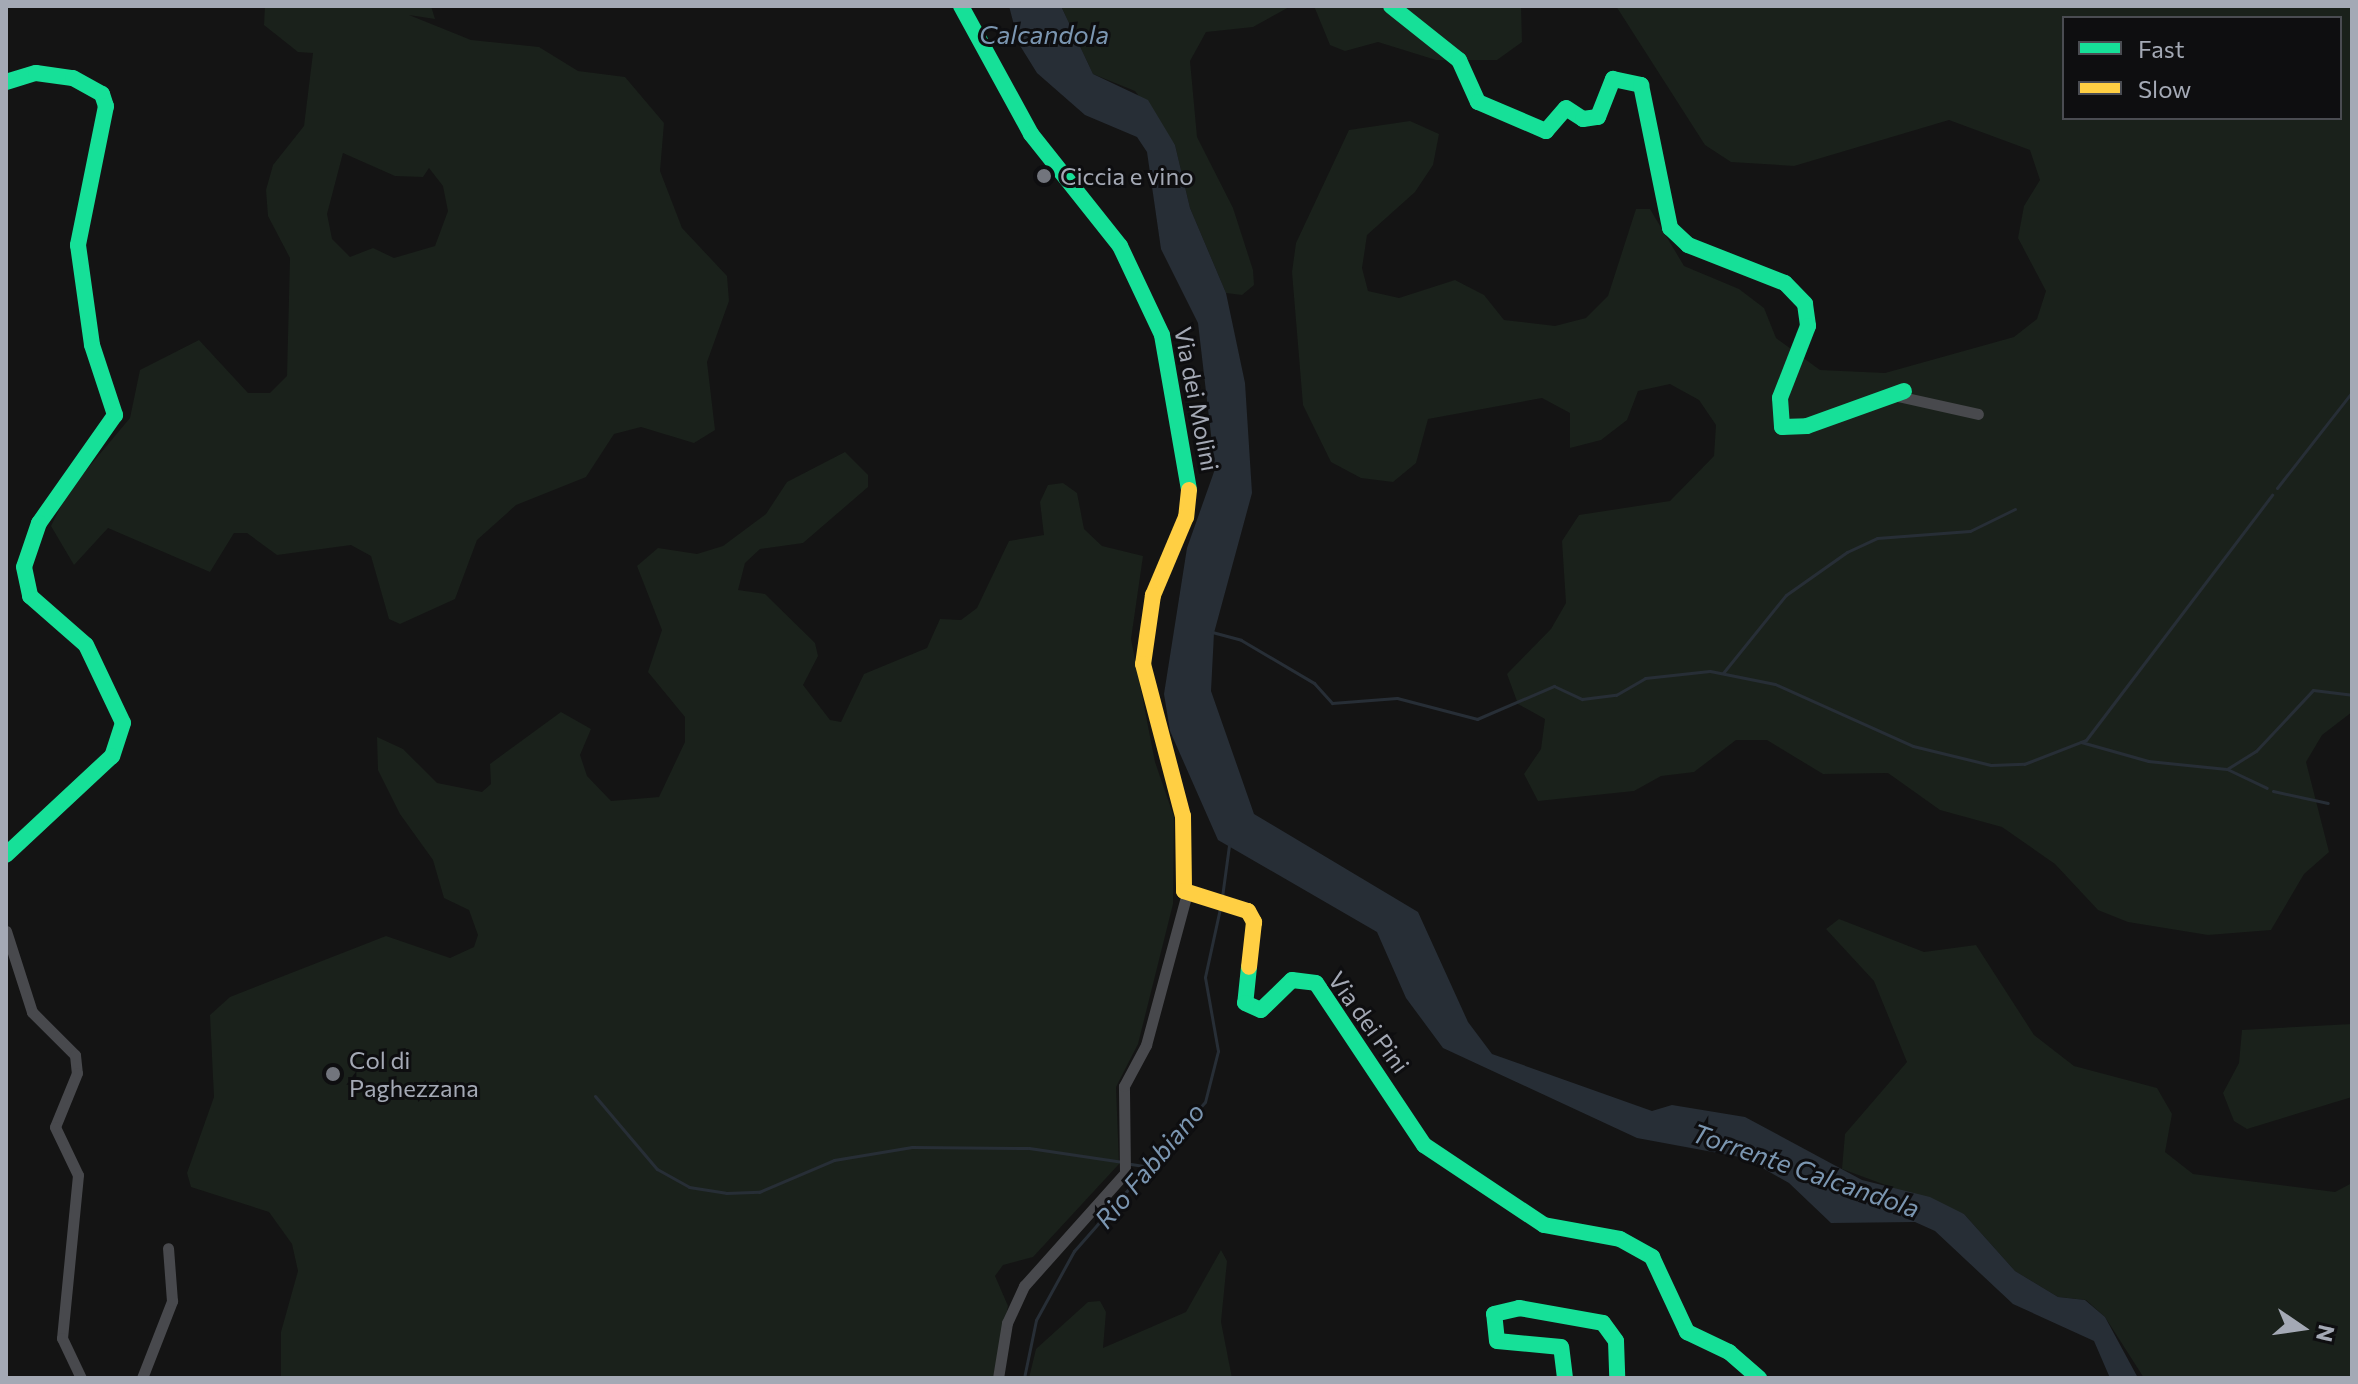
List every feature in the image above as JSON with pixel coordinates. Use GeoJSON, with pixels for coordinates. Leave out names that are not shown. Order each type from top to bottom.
{"type":"FeatureCollection","features":[{"type":"Feature","properties":{"kind":"street","name":"Via dei Molini"},"geometry":{"type":"LineString","coordinates":[[961,6],[1031,134],[1120,246],[1162,335],[1190,485],[1186,517],[1153,595],[1143,664],[1183,816],[1189,894]]}},
{"type":"Feature","properties":{"kind":"street"},"geometry":{"type":"LineString","coordinates":[[1391,6],[1459,60],[1478,102],[1546,131],[1566,108],[1583,119],[1598,117],[1613,79],[1641,85],[1661,195],[1677,237],[1785,283],[1805,304],[1808,326],[1780,398],[1782,427],[1807,426],[1898,393],[1978,414]]}},
{"type":"Feature","properties":{"kind":"street"},"geometry":{"type":"LineString","coordinates":[[6,82],[36,73],[73,78],[102,94],[106,106],[78,245],[93,351],[115,415],[39,523],[24,567],[30,596],[86,645],[123,723],[112,756],[6,855]]}},
{"type":"Feature","properties":{"kind":"street","name":"Via dei Pini"},"geometry":{"type":"LineString","coordinates":[[1189,894],[1224,901],[1248,911],[1254,922],[1242,988],[1248,1007],[1261,1010],[1292,980],[1316,983],[1424,1145],[1544,1225],[1620,1239],[1652,1257],[1687,1332],[1729,1352],[1759,1378]]}},
{"type":"Feature","properties":{"kind":"street"},"geometry":{"type":"LineString","coordinates":[[998,1378],[1007,1323],[1024,1286],[1125,1173],[1124,1086],[1146,1045],[1189,894]]}},
{"type":"Feature","properties":{"kind":"street"},"geometry":{"type":"LineString","coordinates":[[6,931],[32,1012],[75,1055],[77,1073],[55,1127],[78,1175],[62,1338],[81,1378]]}},
{"type":"Feature","properties":{"kind":"street"},"geometry":{"type":"LineString","coordinates":[[142,1378],[172,1301],[168,1248]]}},
{"type":"Feature","properties":{"kind":"street"},"geometry":{"type":"LineString","coordinates":[[1565,1378],[1561,1347],[1497,1341],[1494,1314],[1519,1308],[1603,1323],[1616,1341],[1617,1378]]}},
{"type":"Feature","properties":{"kind":"shaded area"},"geometry":{"type":"Polygon","coordinates":[[[265,6],[431,6],[435,19],[409,15],[471,40],[539,47],[578,71],[625,77],[664,123],[660,171],[682,228],[727,276],[729,301],[707,362],[715,430],[694,443],[641,427],[614,434],[586,477],[516,505],[477,540],[455,599],[400,624],[389,619],[371,556],[351,545],[277,555],[247,533],[234,533],[210,572],[108,528],[74,565],[51,526],[68,492],[130,418],[140,370],[199,340],[248,393],[270,393],[287,376],[290,258],[268,216],[266,190],[273,165],[304,126],[313,53],[298,52],[264,25],[265,6]],[[343,153],[327,214],[332,239],[350,257],[373,248],[394,258],[435,246],[448,211],[443,186],[429,168],[423,177],[395,176],[343,153]]]}},
{"type":"Feature","properties":{"kind":"shaded area"},"geometry":{"type":"Polygon","coordinates":[[[1061,6],[1291,6],[1253,27],[1206,32],[1190,61],[1197,137],[1233,208],[1253,270],[1254,285],[1242,295],[1226,293],[1190,208],[1175,145],[1135,91],[1093,74],[1061,6]]]}},
{"type":"Feature","properties":{"kind":"shaded area"},"geometry":{"type":"Polygon","coordinates":[[[1314,6],[1521,6],[1522,42],[1497,60],[1436,60],[1378,42],[1345,51],[1330,45],[1314,6]]]}},
{"type":"Feature","properties":{"kind":"shaded area"},"geometry":{"type":"Polygon","coordinates":[[[1616,6],[2352,6],[2352,712],[2322,735],[2306,762],[2329,852],[2304,874],[2271,930],[2208,935],[2128,922],[2098,910],[2055,864],[2002,827],[1940,810],[1888,773],[1823,774],[1767,740],[1736,740],[1694,772],[1661,776],[1634,791],[1538,801],[1524,774],[1541,749],[1545,719],[1518,704],[1507,674],[1551,629],[1566,603],[1562,541],[1579,515],[1670,501],[1714,456],[1716,425],[1699,400],[1670,384],[1638,391],[1627,420],[1601,440],[1570,448],[1570,413],[1542,398],[1428,419],[1416,463],[1393,482],[1361,478],[1331,462],[1303,405],[1292,272],[1296,243],[1349,130],[1410,121],[1439,134],[1433,165],[1415,192],[1367,235],[1362,268],[1368,291],[1399,298],[1455,280],[1484,295],[1504,320],[1555,326],[1586,318],[1608,296],[1636,209],[1650,209],[1684,266],[1739,289],[1764,308],[1776,338],[1820,370],[1885,373],[2014,337],[2037,319],[2046,291],[2018,238],[2024,206],[2040,180],[2030,150],[1949,120],[1794,166],[1731,162],[1705,145],[1616,6]]]}},
{"type":"Feature","properties":{"kind":"shaded area"},"geometry":{"type":"Polygon","coordinates":[[[845,452],[868,475],[868,487],[803,543],[760,549],[745,563],[738,590],[765,594],[815,643],[818,656],[803,685],[830,720],[841,722],[864,674],[927,648],[940,619],[961,620],[977,608],[1009,541],[1044,535],[1040,502],[1048,485],[1063,483],[1077,493],[1084,529],[1102,546],[1143,556],[1131,639],[1155,762],[1174,817],[1173,904],[1138,1044],[1116,1087],[1119,1164],[1033,1257],[1003,1265],[995,1276],[1008,1306],[993,1378],[281,1378],[281,1332],[298,1271],[292,1244],[269,1212],[191,1187],[187,1173],[214,1097],[210,1015],[230,997],[386,936],[450,958],[474,947],[478,935],[469,910],[444,898],[433,860],[400,814],[378,770],[377,737],[403,749],[437,783],[482,792],[491,784],[490,764],[561,712],[591,729],[580,755],[587,776],[611,801],[659,797],[685,742],[685,717],[648,672],[662,630],[637,566],[658,548],[697,554],[723,546],[766,514],[787,482],[845,452]]]}},
{"type":"Feature","properties":{"kind":"shaded area"},"geometry":{"type":"Polygon","coordinates":[[[1839,919],[1924,952],[1976,945],[2034,1035],[2074,1066],[2157,1088],[2172,1114],[2165,1152],[2193,1174],[2335,1192],[2352,1183],[2352,1378],[2144,1378],[2105,1317],[2086,1300],[2058,1297],[2015,1271],[1964,1214],[1842,1169],[1845,1134],[1907,1062],[1874,981],[1826,929],[1839,919]]]}},
{"type":"Feature","properties":{"kind":"shaded area"},"geometry":{"type":"Polygon","coordinates":[[[2352,1024],[2352,1097],[2247,1129],[2234,1121],[2223,1093],[2239,1063],[2242,1030],[2352,1024]]]}},
{"type":"Feature","properties":{"kind":"shaded area"},"geometry":{"type":"Polygon","coordinates":[[[1221,1250],[1227,1261],[1221,1322],[1232,1378],[1029,1378],[1036,1349],[1088,1302],[1100,1301],[1106,1312],[1103,1348],[1186,1312],[1221,1250]]]}},
{"type":"Feature","properties":{"kind":"water","name":"Calcandola"},"geometry":{"type":"Polygon","coordinates":[[[1009,6],[1061,6],[1093,74],[1148,100],[1175,145],[1190,208],[1226,293],[1245,383],[1252,493],[1214,633],[1211,691],[1254,814],[1418,912],[1468,1022],[1492,1054],[1652,1111],[1672,1105],[1745,1117],[1862,1180],[1930,1197],[1964,1214],[2015,1271],[2058,1297],[2085,1300],[2105,1317],[2138,1378],[2110,1378],[2094,1341],[2013,1304],[1935,1231],[1915,1222],[1831,1223],[1789,1183],[1745,1158],[1637,1138],[1443,1048],[1406,998],[1377,932],[1218,840],[1170,731],[1164,694],[1187,548],[1215,469],[1198,323],[1161,249],[1147,152],[1137,137],[1085,115],[1037,73],[1019,44],[1009,6]]]}},
{"type":"Feature","properties":{"kind":"waterway"},"geometry":{"type":"LineString","coordinates":[[2277,488],[2352,392]]}},
{"type":"Feature","properties":{"kind":"waterway"},"geometry":{"type":"LineString","coordinates":[[1212,632],[1241,640],[1314,683],[1332,703],[1397,698],[1477,719],[1554,686],[1582,699],[1616,695],[1645,678],[1710,671],[1775,684],[1913,746],[1991,765],[2024,764],[2086,740],[2272,495]]}},
{"type":"Feature","properties":{"kind":"waterway"},"geometry":{"type":"LineString","coordinates":[[1723,673],[1786,595],[1847,552],[1877,538],[1970,531],[2015,509]]}},
{"type":"Feature","properties":{"kind":"waterway"},"geometry":{"type":"LineString","coordinates":[[2081,742],[2148,761],[2227,769],[2256,751],[2313,690],[2352,695]]}},
{"type":"Feature","properties":{"kind":"waterway"},"geometry":{"type":"LineString","coordinates":[[2227,769],[2267,788]]}},
{"type":"Feature","properties":{"kind":"waterway"},"geometry":{"type":"LineString","coordinates":[[2273,791],[2328,803]]}},
{"type":"Feature","properties":{"kind":"waterway","name":"Rio Fabbiano"},"geometry":{"type":"LineString","coordinates":[[1222,897],[1229,845]]}},
{"type":"Feature","properties":{"kind":"waterway","name":"Rio Fabbiano"},"geometry":{"type":"LineString","coordinates":[[1024,1378],[1036,1320],[1074,1251],[1205,1102],[1218,1051],[1205,977],[1220,908]]}},
{"type":"Feature","properties":{"kind":"waterway"},"geometry":{"type":"LineString","coordinates":[[595,1096],[657,1169],[689,1187],[726,1193],[759,1192],[834,1160],[912,1147],[1029,1148],[1123,1162]]}},
{"type":"Feature","properties":{"kind":"waterway"},"geometry":{"type":"LineString","coordinates":[[1131,1164],[1150,1167]]}},
{"type":"Feature","properties":{"kind":"traffic: fast"},"geometry":{"type":"LineString","coordinates":[[961,6],[1031,134],[1120,246],[1162,335],[1189,490]]}},
{"type":"Feature","properties":{"kind":"traffic: fast"},"geometry":{"type":"LineString","coordinates":[[1391,6],[1459,60],[1478,102],[1546,131],[1566,108],[1583,119],[1598,117],[1613,79],[1641,85],[1670,228],[1688,245],[1785,283],[1805,304],[1808,326],[1780,398],[1782,427],[1807,426],[1904,391]]}},
{"type":"Feature","properties":{"kind":"traffic: fast"},"geometry":{"type":"LineString","coordinates":[[6,82],[36,73],[73,78],[102,94],[106,106],[78,245],[92,345],[115,415],[39,523],[24,567],[30,596],[86,645],[123,723],[112,756],[6,855]]}},
{"type":"Feature","properties":{"kind":"traffic: fast"},"geometry":{"type":"LineString","coordinates":[[1249,967],[1245,1003],[1261,1010],[1292,980],[1316,983],[1424,1145],[1544,1225],[1620,1239],[1652,1257],[1687,1332],[1729,1352],[1759,1378]]}},
{"type":"Feature","properties":{"kind":"traffic: fast"},"geometry":{"type":"LineString","coordinates":[[1565,1378],[1561,1347],[1497,1341],[1494,1314],[1519,1308],[1603,1323],[1616,1341],[1617,1378]]}},
{"type":"Feature","properties":{"kind":"traffic: slow"},"geometry":{"type":"LineString","coordinates":[[1189,490],[1186,517],[1153,595],[1143,664],[1183,816],[1184,891],[1248,911],[1254,922],[1249,967]]}},
{"type":"Feature","properties":{"kind":"place","name":"Ciccia e vino"},"geometry":{"type":"Point","coordinates":[1044,176]}},
{"type":"Feature","properties":{"kind":"place","name":"Col di Paghezzana"},"geometry":{"type":"Point","coordinates":[333,1074]}},
{"type":"Feature","properties":{"kind":"water label","name":"Torrente Calcandola"},"geometry":{"type":"Point","coordinates":[1806,1170]}}]}
